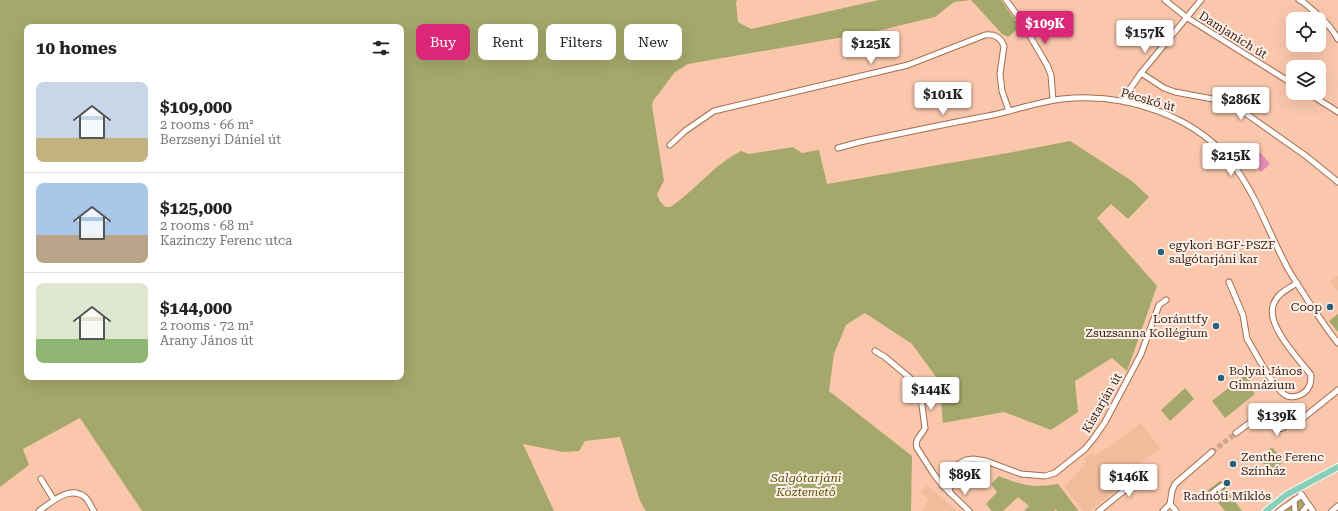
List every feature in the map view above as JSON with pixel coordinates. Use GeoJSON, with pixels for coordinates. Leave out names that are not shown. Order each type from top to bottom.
{"type":"FeatureCollection","features":[{"type":"Feature","properties":{"kind":"main road"},"geometry":{"type":"LineString","coordinates":[[1266,511],[1286,495],[1338,467]]}},
{"type":"Feature","properties":{"kind":"street"},"geometry":{"type":"LineString","coordinates":[[1006,0],[1020,19],[1047,65],[1052,77],[1053,100]]}},
{"type":"Feature","properties":{"kind":"street","name":"Damjanich út"},"geometry":{"type":"LineString","coordinates":[[1165,0],[1186,17],[1286,80]]}},
{"type":"Feature","properties":{"kind":"street"},"geometry":{"type":"LineString","coordinates":[[1125,102],[1130,90],[1142,73],[1201,0]]}},
{"type":"Feature","properties":{"kind":"street"},"geometry":{"type":"LineString","coordinates":[[1301,0],[1323,19],[1338,39]]}},
{"type":"Feature","properties":{"kind":"street"},"geometry":{"type":"LineString","coordinates":[[670,145],[685,131],[714,111],[908,65],[985,34],[998,37],[1004,45],[1000,74],[1002,91],[1009,111]]}},
{"type":"Feature","properties":{"kind":"street"},"geometry":{"type":"LineString","coordinates":[[1142,73],[1164,88],[1175,92],[1218,100],[1235,106],[1306,156],[1338,182]]}},
{"type":"Feature","properties":{"kind":"street","name":"Pécskő út"},"geometry":{"type":"LineString","coordinates":[[838,148],[1053,100],[1096,98],[1125,102],[1167,114],[1184,122],[1203,135],[1228,159],[1236,169],[1254,196],[1286,265],[1326,328],[1338,343]]}},
{"type":"Feature","properties":{"kind":"street"},"geometry":{"type":"LineString","coordinates":[[1319,100],[1338,112]]}},
{"type":"Feature","properties":{"kind":"street"},"geometry":{"type":"LineString","coordinates":[[1229,282],[1243,314],[1247,339],[1263,367],[1278,388],[1288,396],[1293,397],[1301,395],[1308,389],[1311,382],[1311,375],[1284,340],[1275,324],[1272,312],[1274,303],[1278,296],[1297,283]]}},
{"type":"Feature","properties":{"kind":"street","name":"Kistarján út"},"geometry":{"type":"LineString","coordinates":[[937,479],[942,479],[951,472],[955,466],[966,460],[973,459],[1022,474],[1045,476],[1055,473],[1085,449],[1105,422],[1141,354],[1159,305],[1166,300]]}},
{"type":"Feature","properties":{"kind":"street"},"geometry":{"type":"LineString","coordinates":[[875,351],[885,357],[910,378],[917,386],[921,398],[925,428],[917,439],[916,443],[937,479],[969,511]]}},
{"type":"Feature","properties":{"kind":"street"},"geometry":{"type":"LineString","coordinates":[[1236,433],[1259,416],[1266,413],[1302,420],[1338,390]]}},
{"type":"Feature","properties":{"kind":"street"},"geometry":{"type":"LineString","coordinates":[[1266,413],[1276,428],[1280,429],[1285,428],[1294,419]]}},
{"type":"Feature","properties":{"kind":"street"},"geometry":{"type":"LineString","coordinates":[[1163,511],[1170,504],[1172,491],[1175,484],[1212,452]]}},
{"type":"Feature","properties":{"kind":"street"},"geometry":{"type":"LineString","coordinates":[[950,493],[949,480],[951,472]]}},
{"type":"Feature","properties":{"kind":"street"},"geometry":{"type":"LineString","coordinates":[[1099,511],[1147,472]]}},
{"type":"Feature","properties":{"kind":"street"},"geometry":{"type":"LineString","coordinates":[[41,479],[54,500]]}},
{"type":"Feature","properties":{"kind":"street"},"geometry":{"type":"LineString","coordinates":[[1211,494],[1223,485]]}},
{"type":"Feature","properties":{"kind":"street"},"geometry":{"type":"LineString","coordinates":[[1297,489],[1313,511]]}},
{"type":"Feature","properties":{"kind":"street"},"geometry":{"type":"LineString","coordinates":[[39,511],[67,493],[77,493],[86,498],[94,511]]}},
{"type":"Feature","properties":{"kind":"street"},"geometry":{"type":"LineString","coordinates":[[1280,511],[1302,495]]}},
{"type":"Feature","properties":{"kind":"street"},"geometry":{"type":"LineString","coordinates":[[1294,500],[1295,511]]}},
{"type":"Feature","properties":{"kind":"street"},"geometry":{"type":"LineString","coordinates":[[1170,504],[1176,511]]}},
{"type":"Feature","properties":{"kind":"street"},"geometry":{"type":"LineString","coordinates":[[1303,511],[1308,505]]}},
{"type":"Feature","properties":{"kind":"street"},"geometry":{"type":"LineString","coordinates":[[1332,511],[1338,506]]}},
{"type":"Feature","properties":{"kind":"shaded area"},"geometry":{"type":"Polygon","coordinates":[[[1253,144],[1270,164],[1261,172],[1244,152],[1253,144]]]}},
{"type":"Feature","properties":{"kind":"shaded area"},"geometry":{"type":"Polygon","coordinates":[[[1338,275],[1338,291],[1330,282],[1338,275]]]}},
{"type":"Feature","properties":{"kind":"shaded area"},"geometry":{"type":"Polygon","coordinates":[[[1141,423],[1160,448],[1137,467],[1140,471],[1090,511],[1082,511],[1064,487],[1087,462],[1084,459],[1092,452],[1095,456],[1141,423]]]}},
{"type":"Feature","properties":{"kind":"shaded area"},"geometry":{"type":"Polygon","coordinates":[[[927,485],[957,511],[922,511],[929,500],[921,493],[927,485]]]}},
{"type":"Feature","properties":{"kind":"green space","name":"Salgótarjáni Köztemető"},"geometry":{"type":"Polygon","coordinates":[[[0,0],[737,0],[738,22],[751,29],[879,0],[971,0],[954,2],[935,17],[873,32],[688,64],[675,72],[653,101],[652,106],[664,181],[657,194],[660,201],[665,207],[670,207],[715,169],[741,151],[749,154],[793,147],[802,153],[819,150],[827,184],[1070,141],[1132,181],[1149,197],[1128,219],[1111,204],[1097,218],[1157,286],[1127,371],[1112,358],[1075,381],[1078,412],[1051,430],[1004,412],[943,423],[939,381],[912,344],[865,313],[846,325],[834,354],[829,391],[912,456],[911,511],[646,511],[640,501],[620,437],[585,441],[579,451],[563,452],[523,444],[554,511],[142,511],[80,418],[23,449],[29,465],[0,487],[0,0]]]}},
{"type":"Feature","properties":{"kind":"green space"},"geometry":{"type":"Polygon","coordinates":[[[971,0],[1001,0],[1020,27],[1008,37],[1002,34],[971,0]]]}},
{"type":"Feature","properties":{"kind":"green space"},"geometry":{"type":"Polygon","coordinates":[[[1338,314],[1338,332],[1329,321],[1338,314]]]}},
{"type":"Feature","properties":{"kind":"green space"},"geometry":{"type":"Polygon","coordinates":[[[1245,375],[1256,389],[1253,391],[1255,394],[1225,418],[1212,401],[1245,375]]]}},
{"type":"Feature","properties":{"kind":"green space"},"geometry":{"type":"Polygon","coordinates":[[[1185,388],[1194,399],[1170,421],[1161,410],[1185,388]]]}},
{"type":"Feature","properties":{"kind":"green space"},"geometry":{"type":"Polygon","coordinates":[[[1272,447],[1284,461],[1274,470],[1269,464],[1266,467],[1259,459],[1272,447]]]}},
{"type":"Feature","properties":{"kind":"green space"},"geometry":{"type":"Polygon","coordinates":[[[999,476],[1015,482],[1034,486],[1058,484],[1078,510],[1057,511],[1056,509],[1054,511],[1024,511],[1029,506],[1018,497],[1003,511],[992,511],[986,504],[997,492],[991,484],[999,476]]]}},
{"type":"Feature","properties":{"kind":"green space"},"geometry":{"type":"Polygon","coordinates":[[[1220,481],[1242,511],[1225,511],[1208,490],[1220,481]]]}},
{"type":"Feature","properties":{"kind":"green space"},"geometry":{"type":"Polygon","coordinates":[[[1302,495],[1313,511],[1279,511],[1302,495]]]}},
{"type":"Feature","properties":{"kind":"tunnel"},"geometry":{"type":"LineString","coordinates":[[1212,452],[1236,433]]}},
{"type":"Feature","properties":{"kind":"place","name":"egykori BGF-PSZF salgótarjáni kar"},"geometry":{"type":"Point","coordinates":[1161,252]}},
{"type":"Feature","properties":{"kind":"place","name":"Coop"},"geometry":{"type":"Point","coordinates":[1330,307]}},
{"type":"Feature","properties":{"kind":"place","name":"Loránttfy Zsuzsanna Kollégium"},"geometry":{"type":"Point","coordinates":[1216,326]}},
{"type":"Feature","properties":{"kind":"place","name":"Bolyai János Gimnázium"},"geometry":{"type":"Point","coordinates":[1221,378]}},
{"type":"Feature","properties":{"kind":"place","name":"Zenthe Ferenc Színház"},"geometry":{"type":"Point","coordinates":[1233,464]}},
{"type":"Feature","properties":{"kind":"place","name":"Radnóti Miklós"},"geometry":{"type":"Point","coordinates":[1227,483]}}]}
